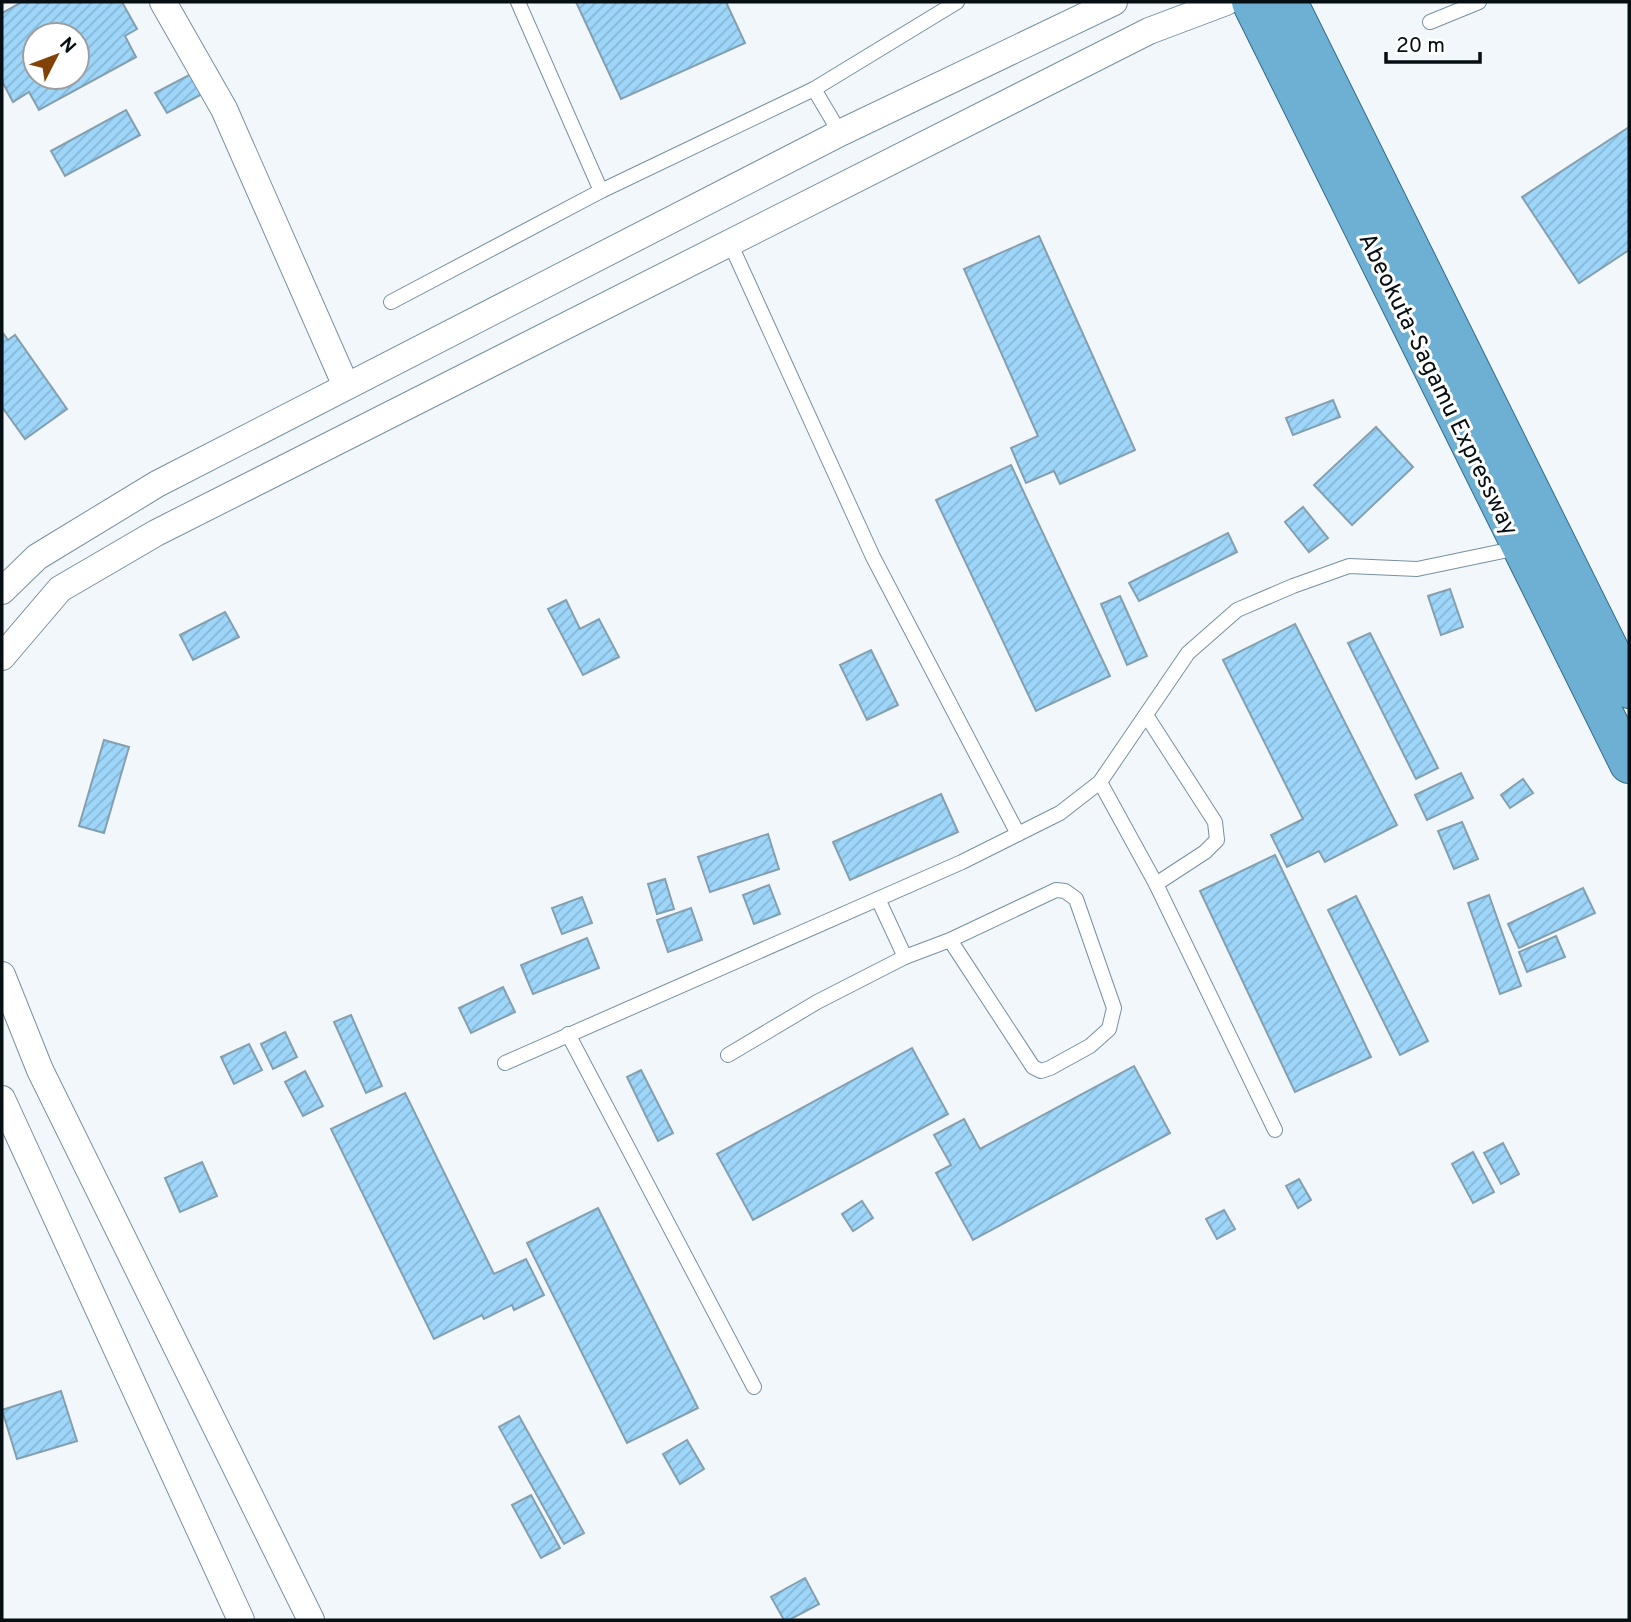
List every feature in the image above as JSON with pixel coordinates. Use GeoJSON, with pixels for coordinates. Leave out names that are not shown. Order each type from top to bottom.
{"type":"FeatureCollection","features":[{"type":"Feature","properties":{"kind":"highway","name":"Abeokuta-Sagamu Expressway"},"geometry":{"type":"LineString","coordinates":[[1251,2],[1629,764]]}},
{"type":"Feature","properties":{"kind":"highway","name":"Abeokuta-Sagamu Expressway"},"geometry":{"type":"LineString","coordinates":[[1288,2],[1629,689]]}},
{"type":"Feature","properties":{"kind":"street"},"geometry":{"type":"LineString","coordinates":[[163,2],[224,109],[346,386]]}},
{"type":"Feature","properties":{"kind":"street"},"geometry":{"type":"LineString","coordinates":[[2,590],[37,557],[157,484],[840,133],[1114,2]]}},
{"type":"Feature","properties":{"kind":"street"},"geometry":{"type":"LineString","coordinates":[[2,657],[61,589],[156,533],[1149,31],[1226,2]]}},
{"type":"Feature","properties":{"kind":"street"},"geometry":{"type":"LineString","coordinates":[[2,975],[40,1070],[311,1620]]}},
{"type":"Feature","properties":{"kind":"street"},"geometry":{"type":"LineString","coordinates":[[2,1099],[241,1620]]}},
{"type":"Feature","properties":{"kind":"lane"},"geometry":{"type":"LineString","coordinates":[[518,2],[601,191]]}},
{"type":"Feature","properties":{"kind":"lane"},"geometry":{"type":"LineString","coordinates":[[391,302],[601,191],[814,89],[957,2]]}},
{"type":"Feature","properties":{"kind":"lane"},"geometry":{"type":"LineString","coordinates":[[1430,22],[1479,2]]}},
{"type":"Feature","properties":{"kind":"lane"},"geometry":{"type":"LineString","coordinates":[[814,89],[840,133]]}},
{"type":"Feature","properties":{"kind":"lane"},"geometry":{"type":"LineString","coordinates":[[730,243],[873,557],[1018,834]]}},
{"type":"Feature","properties":{"kind":"lane"},"geometry":{"type":"LineString","coordinates":[[505,1063],[962,862],[1060,813],[1100,782],[1188,653],[1237,610],[1349,566],[1416,569],[1520,547]]}},
{"type":"Feature","properties":{"kind":"lane"},"geometry":{"type":"LineString","coordinates":[[1146,715],[1215,822],[1217,840],[1205,852],[1156,884]]}},
{"type":"Feature","properties":{"kind":"lane"},"geometry":{"type":"LineString","coordinates":[[1100,782],[1156,884],[1275,1130]]}},
{"type":"Feature","properties":{"kind":"lane"},"geometry":{"type":"LineString","coordinates":[[728,1055],[817,1002],[905,957],[950,940],[1056,890],[1065,891],[1076,899],[1114,1008],[1108,1029],[1090,1046],[1050,1068],[1041,1071],[1033,1067],[950,940]]}},
{"type":"Feature","properties":{"kind":"lane"},"geometry":{"type":"LineString","coordinates":[[878,899],[905,957]]}},
{"type":"Feature","properties":{"kind":"lane"},"geometry":{"type":"LineString","coordinates":[[568,1034],[754,1387]]}},
{"type":"Feature","properties":{"kind":"building"},"geometry":{"type":"Polygon","coordinates":[[[22,2],[122,2],[137,29],[125,36],[136,57],[91,82],[91,21],[21,21],[21,91],[74,91],[39,110],[29,92],[13,102],[2,81],[2,13],[22,2]]]}},
{"type":"Feature","properties":{"kind":"building"},"geometry":{"type":"Polygon","coordinates":[[[576,2],[726,2],[745,43],[621,99],[576,2]]]}},
{"type":"Feature","properties":{"kind":"building"},"geometry":{"type":"Polygon","coordinates":[[[191,74],[202,94],[167,113],[155,93],[191,74]]]}},
{"type":"Feature","properties":{"kind":"building"},"geometry":{"type":"Polygon","coordinates":[[[126,110],[140,135],[65,176],[51,151],[126,110]]]}},
{"type":"Feature","properties":{"kind":"building"},"geometry":{"type":"Polygon","coordinates":[[[1629,127],[1629,250],[1579,283],[1522,197],[1629,127]]]}},
{"type":"Feature","properties":{"kind":"building"},"geometry":{"type":"Polygon","coordinates":[[[1039,236],[1135,450],[1060,484],[1054,471],[1026,483],[1011,448],[1038,436],[964,269],[1039,236]]]}},
{"type":"Feature","properties":{"kind":"building"},"geometry":{"type":"Polygon","coordinates":[[[3,333],[8,340],[15,335],[67,409],[25,439],[2,407],[3,333]]]}},
{"type":"Feature","properties":{"kind":"building"},"geometry":{"type":"Polygon","coordinates":[[[1333,400],[1340,417],[1293,435],[1286,418],[1333,400]]]}},
{"type":"Feature","properties":{"kind":"building"},"geometry":{"type":"Polygon","coordinates":[[[1376,427],[1413,467],[1352,525],[1314,485],[1376,427]]]}},
{"type":"Feature","properties":{"kind":"building"},"geometry":{"type":"Polygon","coordinates":[[[1011,465],[1110,676],[1036,711],[936,500],[1011,465]]]}},
{"type":"Feature","properties":{"kind":"building"},"geometry":{"type":"Polygon","coordinates":[[[1303,507],[1328,538],[1309,552],[1285,522],[1303,507]]]}},
{"type":"Feature","properties":{"kind":"building"},"geometry":{"type":"Polygon","coordinates":[[[1228,533],[1237,552],[1139,601],[1129,583],[1228,533]]]}},
{"type":"Feature","properties":{"kind":"building"},"geometry":{"type":"Polygon","coordinates":[[[1450,589],[1463,627],[1441,635],[1428,596],[1450,589]]]}},
{"type":"Feature","properties":{"kind":"building"},"geometry":{"type":"Polygon","coordinates":[[[1120,596],[1147,656],[1127,665],[1101,604],[1120,596]]]}},
{"type":"Feature","properties":{"kind":"building"},"geometry":{"type":"Polygon","coordinates":[[[566,600],[580,629],[599,619],[619,657],[583,675],[548,609],[566,600]]]}},
{"type":"Feature","properties":{"kind":"building"},"geometry":{"type":"Polygon","coordinates":[[[225,612],[239,637],[193,660],[180,635],[225,612]]]}},
{"type":"Feature","properties":{"kind":"building"},"geometry":{"type":"Polygon","coordinates":[[[1295,624],[1397,825],[1325,862],[1319,851],[1287,867],[1271,835],[1303,819],[1223,660],[1295,624]]]}},
{"type":"Feature","properties":{"kind":"building"},"geometry":{"type":"Polygon","coordinates":[[[1370,633],[1438,768],[1416,779],[1348,643],[1370,633]]]}},
{"type":"Feature","properties":{"kind":"building"},"geometry":{"type":"Polygon","coordinates":[[[871,650],[898,705],[867,720],[840,665],[871,650]]]}},
{"type":"Feature","properties":{"kind":"building"},"geometry":{"type":"Polygon","coordinates":[[[104,740],[129,747],[104,833],[79,826],[104,740]]]}},
{"type":"Feature","properties":{"kind":"building"},"geometry":{"type":"Polygon","coordinates":[[[1461,773],[1473,798],[1427,820],[1415,795],[1461,773]]]}},
{"type":"Feature","properties":{"kind":"building"},"geometry":{"type":"Polygon","coordinates":[[[1523,779],[1533,793],[1510,808],[1501,795],[1523,779]]]}},
{"type":"Feature","properties":{"kind":"building"},"geometry":{"type":"Polygon","coordinates":[[[941,794],[958,832],[850,880],[833,842],[941,794]]]}},
{"type":"Feature","properties":{"kind":"building"},"geometry":{"type":"Polygon","coordinates":[[[1462,822],[1478,859],[1454,869],[1438,831],[1462,822]]]}},
{"type":"Feature","properties":{"kind":"building"},"geometry":{"type":"Polygon","coordinates":[[[768,834],[779,869],[710,892],[698,857],[768,834]]]}},
{"type":"Feature","properties":{"kind":"building"},"geometry":{"type":"Polygon","coordinates":[[[1275,855],[1371,1057],[1295,1092],[1200,891],[1275,855]]]}},
{"type":"Feature","properties":{"kind":"building"},"geometry":{"type":"Polygon","coordinates":[[[665,879],[674,909],[657,914],[648,884],[665,879]]]}},
{"type":"Feature","properties":{"kind":"building"},"geometry":{"type":"Polygon","coordinates":[[[769,885],[780,914],[754,924],[743,895],[769,885]]]}},
{"type":"Feature","properties":{"kind":"building"},"geometry":{"type":"Polygon","coordinates":[[[1583,888],[1595,913],[1519,948],[1508,924],[1583,888]]]}},
{"type":"Feature","properties":{"kind":"building"},"geometry":{"type":"Polygon","coordinates":[[[1489,895],[1521,986],[1500,994],[1468,903],[1489,895]]]}},
{"type":"Feature","properties":{"kind":"building"},"geometry":{"type":"Polygon","coordinates":[[[1356,896],[1428,1041],[1400,1055],[1328,910],[1356,896]]]}},
{"type":"Feature","properties":{"kind":"building"},"geometry":{"type":"Polygon","coordinates":[[[582,897],[592,923],[562,934],[552,908],[582,897]]]}},
{"type":"Feature","properties":{"kind":"building"},"geometry":{"type":"Polygon","coordinates":[[[691,908],[702,940],[668,952],[657,920],[691,908]]]}},
{"type":"Feature","properties":{"kind":"building"},"geometry":{"type":"Polygon","coordinates":[[[1556,936],[1565,957],[1527,972],[1519,952],[1556,936]]]}},
{"type":"Feature","properties":{"kind":"building"},"geometry":{"type":"Polygon","coordinates":[[[587,938],[599,968],[533,994],[521,965],[587,938]]]}},
{"type":"Feature","properties":{"kind":"building"},"geometry":{"type":"Polygon","coordinates":[[[503,987],[515,1012],[471,1033],[459,1008],[503,987]]]}},
{"type":"Feature","properties":{"kind":"building"},"geometry":{"type":"Polygon","coordinates":[[[351,1015],[382,1086],[366,1093],[334,1022],[351,1015]]]}},
{"type":"Feature","properties":{"kind":"building"},"geometry":{"type":"Polygon","coordinates":[[[285,1032],[297,1057],[273,1069],[261,1044],[285,1032]]]}},
{"type":"Feature","properties":{"kind":"building"},"geometry":{"type":"Polygon","coordinates":[[[249,1044],[262,1070],[234,1084],[221,1057],[249,1044]]]}},
{"type":"Feature","properties":{"kind":"building"},"geometry":{"type":"Polygon","coordinates":[[[912,1048],[948,1114],[753,1220],[717,1154],[912,1048]]]}},
{"type":"Feature","properties":{"kind":"building"},"geometry":{"type":"Polygon","coordinates":[[[1134,1066],[1170,1133],[973,1240],[936,1173],[951,1165],[934,1135],[964,1119],[980,1149],[1134,1066]]]}},
{"type":"Feature","properties":{"kind":"building"},"geometry":{"type":"Polygon","coordinates":[[[641,1070],[673,1133],[658,1141],[627,1077],[641,1070]]]}},
{"type":"Feature","properties":{"kind":"building"},"geometry":{"type":"Polygon","coordinates":[[[305,1071],[323,1106],[303,1116],[285,1082],[305,1071]]]}},
{"type":"Feature","properties":{"kind":"building"},"geometry":{"type":"Polygon","coordinates":[[[405,1093],[494,1274],[526,1259],[544,1295],[514,1310],[512,1305],[484,1319],[482,1315],[434,1339],[331,1129],[405,1093]]]}},
{"type":"Feature","properties":{"kind":"building"},"geometry":{"type":"Polygon","coordinates":[[[1503,1143],[1519,1174],[1501,1184],[1484,1153],[1503,1143]]]}},
{"type":"Feature","properties":{"kind":"building"},"geometry":{"type":"Polygon","coordinates":[[[1473,1152],[1494,1192],[1473,1203],[1452,1164],[1473,1152]]]}},
{"type":"Feature","properties":{"kind":"building"},"geometry":{"type":"Polygon","coordinates":[[[202,1162],[217,1196],[180,1212],[165,1178],[202,1162]]]}},
{"type":"Feature","properties":{"kind":"building"},"geometry":{"type":"Polygon","coordinates":[[[1299,1179],[1311,1200],[1298,1208],[1286,1186],[1299,1179]]]}},
{"type":"Feature","properties":{"kind":"building"},"geometry":{"type":"Polygon","coordinates":[[[862,1201],[873,1218],[853,1231],[842,1214],[862,1201]]]}},
{"type":"Feature","properties":{"kind":"building"},"geometry":{"type":"Polygon","coordinates":[[[598,1208],[698,1408],[627,1443],[527,1243],[598,1208]]]}},
{"type":"Feature","properties":{"kind":"building"},"geometry":{"type":"Polygon","coordinates":[[[1224,1210],[1235,1229],[1217,1239],[1206,1219],[1224,1210]]]}},
{"type":"Feature","properties":{"kind":"building"},"geometry":{"type":"Polygon","coordinates":[[[61,1391],[77,1441],[17,1459],[2,1410],[61,1391]]]}},
{"type":"Feature","properties":{"kind":"building"},"geometry":{"type":"Polygon","coordinates":[[[519,1416],[584,1533],[564,1544],[499,1427],[519,1416]]]}},
{"type":"Feature","properties":{"kind":"building"},"geometry":{"type":"Polygon","coordinates":[[[687,1440],[704,1469],[680,1484],[663,1454],[687,1440]]]}},
{"type":"Feature","properties":{"kind":"building"},"geometry":{"type":"Polygon","coordinates":[[[531,1495],[560,1548],[541,1558],[512,1505],[531,1495]]]}},
{"type":"Feature","properties":{"kind":"building"},"geometry":{"type":"Polygon","coordinates":[[[805,1578],[819,1604],[784,1620],[771,1597],[805,1578]]]}}]}
